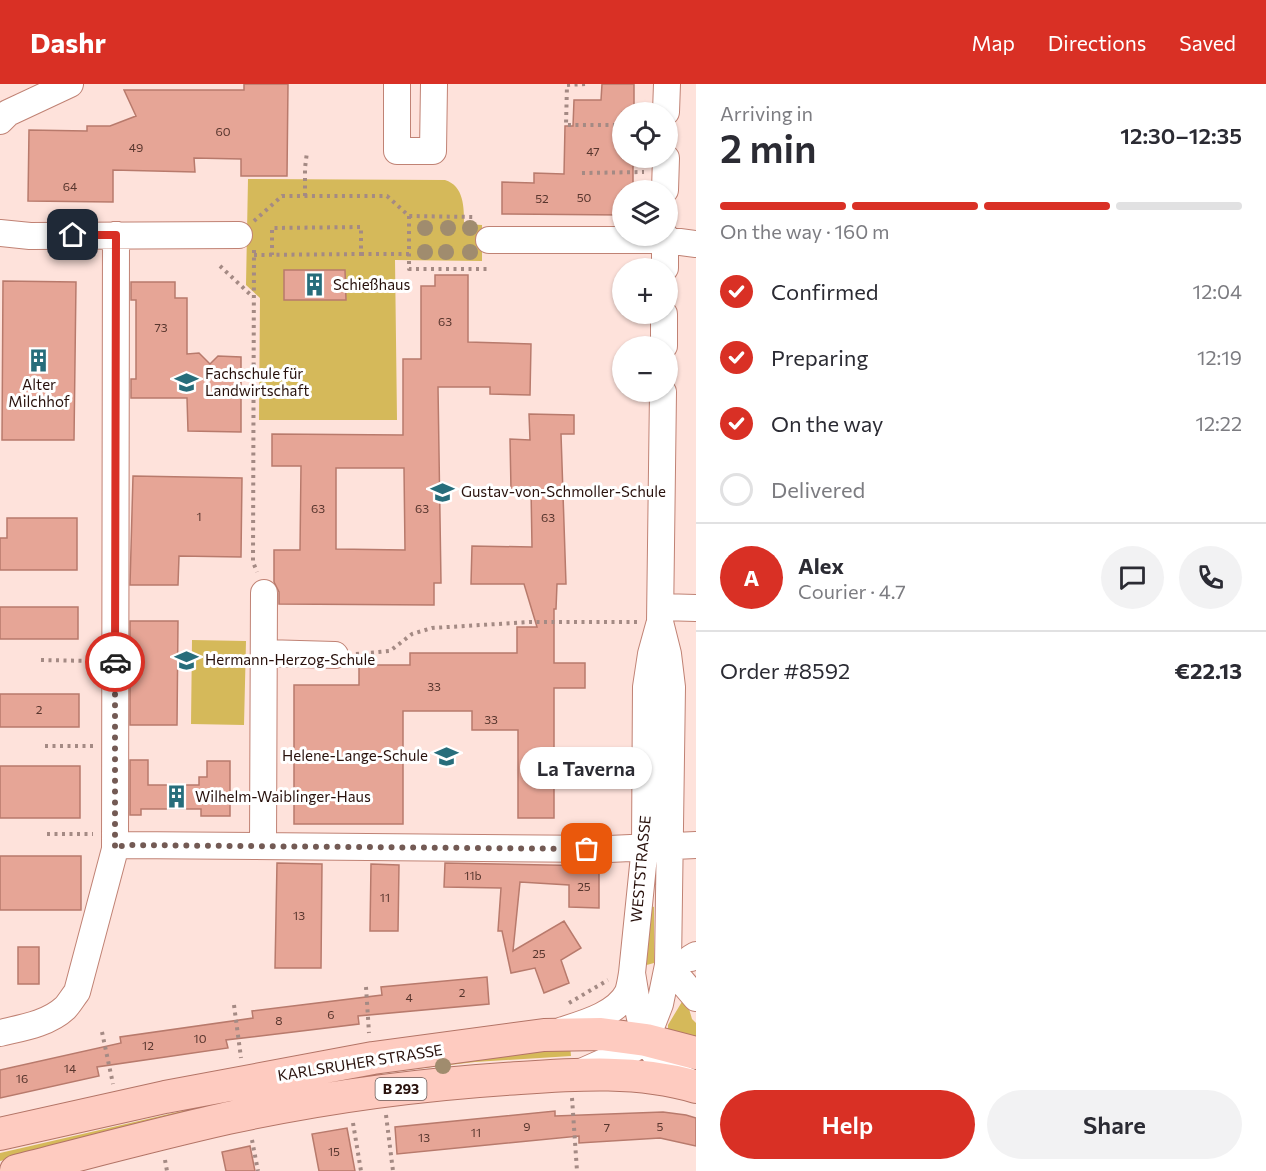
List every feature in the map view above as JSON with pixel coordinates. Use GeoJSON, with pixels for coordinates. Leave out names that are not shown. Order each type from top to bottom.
{"type":"FeatureCollection","features":[{"type":"Feature","properties":{"kind":"main road","name":"KARLSRUHER STRASSE"},"geometry":{"type":"LineString","coordinates":[[0,1134],[165,1097],[373,1058],[544,1035],[601,1035],[646,1040]]}},
{"type":"Feature","properties":{"kind":"main road","name":"B 293"},"geometry":{"type":"LineString","coordinates":[[646,1040],[696,1053]]}},
{"type":"Feature","properties":{"kind":"main road","name":"KARLSRUHER STRASSE"},"geometry":{"type":"LineString","coordinates":[[16,1171],[228,1118],[382,1090],[575,1075],[650,1077],[696,1085]]}},
{"type":"Feature","properties":{"kind":"street"},"geometry":{"type":"LineString","coordinates":[[0,121],[8,113],[70,84]]}},
{"type":"Feature","properties":{"kind":"street"},"geometry":{"type":"LineString","coordinates":[[397,84],[397,151],[433,151],[434,84]]}},
{"type":"Feature","properties":{"kind":"street"},"geometry":{"type":"LineString","coordinates":[[666,84],[666,102]]}},
{"type":"Feature","properties":{"kind":"street"},"geometry":{"type":"LineString","coordinates":[[0,233],[30,236],[116,235],[249,242]]}},
{"type":"Feature","properties":{"kind":"street"},"geometry":{"type":"LineString","coordinates":[[0,1033],[28,1027],[50,1017],[65,1008],[77,992],[115,841],[116,235]]}},
{"type":"Feature","properties":{"kind":"street"},"geometry":{"type":"LineString","coordinates":[[489,240],[612,239]]}},
{"type":"Feature","properties":{"kind":"street"},"geometry":{"type":"LineString","coordinates":[[678,241],[696,244]]}},
{"type":"Feature","properties":{"kind":"street","name":"WESTSTRASSE"},"geometry":{"type":"LineString","coordinates":[[646,1040],[660,1004],[685,959],[657,847],[646,687],[651,654],[661,615],[663,402]]}},
{"type":"Feature","properties":{"kind":"street"},"geometry":{"type":"LineString","coordinates":[[263,846],[264,593]]}},
{"type":"Feature","properties":{"kind":"street"},"geometry":{"type":"LineString","coordinates":[[661,615],[696,608]]}},
{"type":"Feature","properties":{"kind":"street"},"geometry":{"type":"LineString","coordinates":[[264,653],[335,655]]}},
{"type":"Feature","properties":{"kind":"street"},"geometry":{"type":"LineString","coordinates":[[115,841],[124,845],[609,849],[696,845]]}},
{"type":"Feature","properties":{"kind":"street","name":"WESTSTRASSE"},"geometry":{"type":"LineString","coordinates":[[544,1035],[577,1026],[616,1008],[628,992],[657,847]]}},
{"type":"Feature","properties":{"kind":"street"},"geometry":{"type":"LineString","coordinates":[[685,959],[696,998]]}},
{"type":"Feature","properties":{"kind":"street","name":"WESTSTRASSE"},"geometry":{"type":"LineString","coordinates":[[632,973],[646,1040],[655,1057],[667,1069],[696,1085]]}},
{"type":"Feature","properties":{"kind":"street","name":"KARLSRUHER STRASSE"},"geometry":{"type":"LineString","coordinates":[[575,1075],[633,1049],[646,1040]]}},
{"type":"Feature","properties":{"kind":"path"},"geometry":{"type":"LineString","coordinates":[[585,84],[567,85],[566,125],[612,125]]}},
{"type":"Feature","properties":{"kind":"path"},"geometry":{"type":"LineString","coordinates":[[305,196],[305,168],[308,152]]}},
{"type":"Feature","properties":{"kind":"path"},"geometry":{"type":"LineString","coordinates":[[582,174],[666,173]]}},
{"type":"Feature","properties":{"kind":"path"},"geometry":{"type":"LineString","coordinates":[[264,593],[254,562],[254,298],[249,242],[254,221],[282,196],[387,196],[409,216],[473,217]]}},
{"type":"Feature","properties":{"kind":"path"},"geometry":{"type":"LineString","coordinates":[[409,216],[409,269],[488,269]]}},
{"type":"Feature","properties":{"kind":"path"},"geometry":{"type":"LineString","coordinates":[[272,255],[272,228],[294,227],[362,227],[362,254]]}},
{"type":"Feature","properties":{"kind":"path"},"geometry":{"type":"LineString","coordinates":[[249,242],[272,255],[409,254]]}},
{"type":"Feature","properties":{"kind":"path"},"geometry":{"type":"LineString","coordinates":[[220,266],[254,298]]}},
{"type":"Feature","properties":{"kind":"path"},"geometry":{"type":"LineString","coordinates":[[335,655],[390,651],[412,634],[432,628],[530,622],[610,622]]}},
{"type":"Feature","properties":{"kind":"path"},"geometry":{"type":"LineString","coordinates":[[41,660],[115,661]]}},
{"type":"Feature","properties":{"kind":"path"},"geometry":{"type":"LineString","coordinates":[[45,746],[115,747]]}},
{"type":"Feature","properties":{"kind":"path"},"geometry":{"type":"LineString","coordinates":[[47,834],[115,841]]}},
{"type":"Feature","properties":{"kind":"path"},"geometry":{"type":"LineString","coordinates":[[366,987],[369,1037]]}},
{"type":"Feature","properties":{"kind":"path"},"geometry":{"type":"LineString","coordinates":[[234,1005],[241,1059]]}},
{"type":"Feature","properties":{"kind":"path"},"geometry":{"type":"LineString","coordinates":[[102,1032],[113,1087]]}},
{"type":"Feature","properties":{"kind":"path"},"geometry":{"type":"LineString","coordinates":[[382,1090],[393,1171]]}},
{"type":"Feature","properties":{"kind":"path"},"geometry":{"type":"LineString","coordinates":[[353,1123],[361,1171]]}},
{"type":"Feature","properties":{"kind":"path"},"geometry":{"type":"LineString","coordinates":[[252,1140],[258,1171]]}},
{"type":"Feature","properties":{"kind":"path"},"geometry":{"type":"LineString","coordinates":[[165,1160],[167,1171]]}},
{"type":"Feature","properties":{"kind":"shaded area"},"geometry":{"type":"Polygon","coordinates":[[[248,179],[445,180],[456,187],[462,198],[464,224],[482,225],[482,261],[395,260],[397,420],[259,420],[260,298],[246,285],[248,179]]]}},
{"type":"Feature","properties":{"kind":"shaded area"},"geometry":{"type":"Polygon","coordinates":[[[192,640],[246,641],[244,725],[191,724],[192,640]]]}},
{"type":"Feature","properties":{"kind":"shaded area"},"geometry":{"type":"Polygon","coordinates":[[[651,906],[654,907],[654,963],[643,966],[651,906]]]}},
{"type":"Feature","properties":{"kind":"shaded area"},"geometry":{"type":"Polygon","coordinates":[[[683,1000],[687,1002],[692,1019],[696,1023],[696,1041],[668,1032],[668,1025],[683,1000]]]}},
{"type":"Feature","properties":{"kind":"shaded area"},"geometry":{"type":"Polygon","coordinates":[[[570,1044],[571,1056],[475,1062],[328,1082],[0,1161],[0,1153],[326,1078],[570,1044]]]}},
{"type":"Feature","properties":{"kind":"building"},"geometry":{"type":"Polygon","coordinates":[[[244,84],[288,84],[287,176],[241,176],[241,159],[194,158],[195,172],[113,170],[113,202],[28,201],[29,130],[87,131],[87,126],[110,126],[136,116],[124,90],[244,90],[244,84]]]}},
{"type":"Feature","properties":{"kind":"building"},"geometry":{"type":"Polygon","coordinates":[[[602,84],[634,84],[634,102],[612,102],[612,168],[633,168],[633,180],[612,180],[612,215],[502,214],[502,182],[534,183],[534,173],[564,174],[565,126],[573,126],[574,100],[601,100],[602,84]]]}},
{"type":"Feature","properties":{"kind":"building","name":"Schießhaus"},"geometry":{"type":"Polygon","coordinates":[[[284,270],[345,270],[346,300],[284,300],[284,270]]]}},
{"type":"Feature","properties":{"kind":"building"},"geometry":{"type":"Polygon","coordinates":[[[435,275],[468,275],[468,342],[531,344],[530,395],[490,394],[490,387],[438,387],[441,583],[434,583],[434,605],[279,604],[279,592],[274,582],[274,550],[300,550],[301,466],[272,466],[272,434],[403,435],[403,359],[421,359],[421,286],[435,286],[435,275]],[[336,468],[336,549],[405,550],[404,468],[336,468]]]}},
{"type":"Feature","properties":{"kind":"building","name":"Alter Milchhof"},"geometry":{"type":"Polygon","coordinates":[[[3,281],[76,282],[74,440],[2,440],[3,281]]]}},
{"type":"Feature","properties":{"kind":"building"},"geometry":{"type":"Polygon","coordinates":[[[131,282],[175,282],[175,298],[187,298],[187,354],[199,353],[210,364],[218,356],[241,357],[241,432],[188,431],[187,398],[131,398],[131,379],[136,379],[136,300],[131,300],[131,282]]]}},
{"type":"Feature","properties":{"kind":"building"},"geometry":{"type":"Polygon","coordinates":[[[529,414],[574,415],[574,434],[561,434],[566,584],[557,584],[556,609],[554,609],[554,663],[585,663],[585,688],[554,688],[554,818],[518,818],[518,730],[472,730],[472,711],[403,711],[403,824],[294,824],[294,685],[359,685],[359,665],[410,665],[410,653],[517,653],[517,627],[537,627],[524,584],[471,584],[472,546],[532,547],[531,487],[511,490],[510,439],[530,440],[529,414]]]}},
{"type":"Feature","properties":{"kind":"building"},"geometry":{"type":"Polygon","coordinates":[[[133,476],[242,478],[241,557],[179,556],[178,585],[130,585],[133,476]]]}},
{"type":"Feature","properties":{"kind":"building"},"geometry":{"type":"Polygon","coordinates":[[[7,518],[77,518],[77,570],[0,570],[0,538],[7,538],[7,518]]]}},
{"type":"Feature","properties":{"kind":"building"},"geometry":{"type":"Polygon","coordinates":[[[0,607],[78,607],[78,639],[0,639],[0,607]]]}},
{"type":"Feature","properties":{"kind":"building"},"geometry":{"type":"Polygon","coordinates":[[[130,621],[178,621],[177,725],[130,725],[130,621]]]}},
{"type":"Feature","properties":{"kind":"building"},"geometry":{"type":"Polygon","coordinates":[[[0,694],[79,694],[79,727],[0,727],[0,694]]]}},
{"type":"Feature","properties":{"kind":"building","name":"Wilhelm-Waiblinger-Haus"},"geometry":{"type":"Polygon","coordinates":[[[130,760],[148,760],[148,785],[199,785],[199,777],[207,777],[207,761],[230,761],[230,816],[201,816],[201,809],[141,809],[141,815],[130,815],[130,760]]]}},
{"type":"Feature","properties":{"kind":"building"},"geometry":{"type":"Polygon","coordinates":[[[0,766],[80,766],[80,818],[0,818],[0,766]]]}},
{"type":"Feature","properties":{"kind":"building"},"geometry":{"type":"Polygon","coordinates":[[[0,856],[81,856],[81,910],[0,910],[0,856]]]}},
{"type":"Feature","properties":{"kind":"building"},"geometry":{"type":"Polygon","coordinates":[[[277,863],[322,864],[321,968],[275,968],[277,863]]]}},
{"type":"Feature","properties":{"kind":"building"},"geometry":{"type":"Polygon","coordinates":[[[445,863],[599,866],[599,908],[569,907],[569,885],[520,882],[513,951],[564,921],[581,948],[561,960],[569,983],[544,993],[535,968],[511,973],[502,931],[498,931],[501,888],[444,887],[445,863]]]}},
{"type":"Feature","properties":{"kind":"building"},"geometry":{"type":"Polygon","coordinates":[[[371,864],[399,865],[398,931],[370,931],[371,864]]]}},
{"type":"Feature","properties":{"kind":"building"},"geometry":{"type":"Polygon","coordinates":[[[18,947],[39,947],[39,984],[18,984],[18,947]]]}},
{"type":"Feature","properties":{"kind":"building"},"geometry":{"type":"Polygon","coordinates":[[[487,977],[489,1004],[358,1016],[359,1024],[226,1040],[228,1048],[97,1067],[99,1076],[0,1098],[0,1070],[121,1043],[120,1037],[253,1018],[252,1011],[382,995],[381,987],[487,977]]]}},
{"type":"Feature","properties":{"kind":"building"},"geometry":{"type":"Polygon","coordinates":[[[555,1111],[555,1116],[663,1112],[686,1115],[696,1118],[696,1146],[660,1138],[579,1143],[579,1136],[397,1154],[395,1127],[555,1111]]]}},
{"type":"Feature","properties":{"kind":"building"},"geometry":{"type":"Polygon","coordinates":[[[347,1128],[355,1171],[319,1171],[312,1134],[347,1128]]]}},
{"type":"Feature","properties":{"kind":"building"},"geometry":{"type":"Polygon","coordinates":[[[250,1146],[255,1171],[226,1171],[222,1152],[250,1146]]]}},
{"type":"Feature","properties":{"kind":"way so far"},"geometry":{"type":"LineString","coordinates":[[115,662],[115,849],[124,845],[587,849]]}},
{"type":"Feature","properties":{"kind":"place","name":"Schießhaus"},"geometry":{"type":"Point","coordinates":[315,285]}},
{"type":"Feature","properties":{"kind":"place","name":"Alter Milchhof"},"geometry":{"type":"Point","coordinates":[39,361]}},
{"type":"Feature","properties":{"kind":"place","name":"Fachschule für Landwirtschaft"},"geometry":{"type":"Point","coordinates":[187,383]}},
{"type":"Feature","properties":{"kind":"place","name":"Gustav-von-Schmoller-Schule"},"geometry":{"type":"Point","coordinates":[443,492]}},
{"type":"Feature","properties":{"kind":"place","name":"Hermann-Herzog-Schule"},"geometry":{"type":"Point","coordinates":[187,660]}},
{"type":"Feature","properties":{"kind":"place","name":"Helene-Lange-Schule"},"geometry":{"type":"Point","coordinates":[446,756]}},
{"type":"Feature","properties":{"kind":"place","name":"Wilhelm-Waiblinger-Haus"},"geometry":{"type":"Point","coordinates":[177,797]}},
{"type":"Feature","properties":{"kind":"place","name":"La Taverna"},"geometry":{"type":"Point","coordinates":[587,849]}},
{"type":"Feature","properties":{"kind":"route"},"geometry":{"type":"LineString","coordinates":[[73,235],[116,235],[115,662]]}}]}
